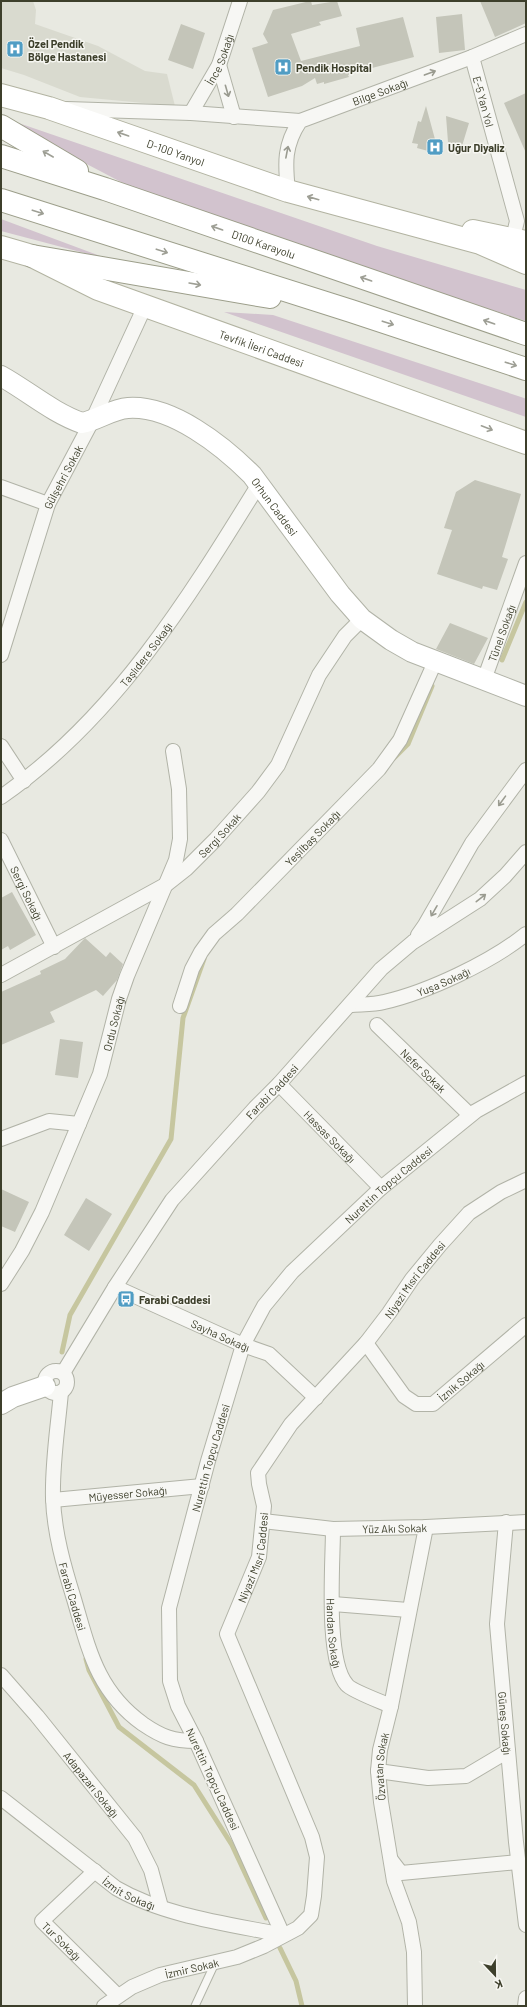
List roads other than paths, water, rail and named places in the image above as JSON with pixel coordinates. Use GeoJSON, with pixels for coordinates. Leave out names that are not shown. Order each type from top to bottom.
{"type":"FeatureCollection","features":[{"type":"Feature","properties":{"kind":"main road","name":"D-100 Yanyol"},"geometry":{"type":"LineString","coordinates":[[1,95],[49,108],[288,191],[350,208]]}},
{"type":"Feature","properties":{"kind":"main road"},"geometry":{"type":"LineString","coordinates":[[1,126],[104,189]]}},
{"type":"Feature","properties":{"kind":"main road","name":"D100 Karayolu"},"geometry":{"type":"LineString","coordinates":[[1,156],[104,189],[526,334]]}},
{"type":"Feature","properties":{"kind":"main road"},"geometry":{"type":"LineString","coordinates":[[1,200],[351,311],[526,369]]}},
{"type":"Feature","properties":{"kind":"main road"},"geometry":{"type":"LineString","coordinates":[[350,208],[519,240]]}},
{"type":"Feature","properties":{"kind":"main road"},"geometry":{"type":"LineString","coordinates":[[350,208],[480,243],[526,263]]}},
{"type":"Feature","properties":{"kind":"main road","name":"Tevfik İleri Caddesi"},"geometry":{"type":"LineString","coordinates":[[1,247],[32,256],[98,289],[526,443]]}},
{"type":"Feature","properties":{"kind":"main road"},"geometry":{"type":"LineString","coordinates":[[32,256],[351,311]]}},
{"type":"Feature","properties":{"kind":"main road"},"geometry":{"type":"LineString","coordinates":[[32,256],[157,297],[526,427]]}},
{"type":"Feature","properties":{"kind":"street","name":"İnce Sokağı"},"geometry":{"type":"LineString","coordinates":[[191,113],[219,65],[240,1]]}},
{"type":"Feature","properties":{"kind":"street","name":"Bilge Sokağı"},"geometry":{"type":"LineString","coordinates":[[300,121],[472,57],[526,34]]}},
{"type":"Feature","properties":{"kind":"street","name":"E-5 Yan Yol"},"geometry":{"type":"LineString","coordinates":[[472,57],[517,221],[519,240]]}},
{"type":"Feature","properties":{"kind":"street"},"geometry":{"type":"LineString","coordinates":[[219,65],[234,117]]}},
{"type":"Feature","properties":{"kind":"street"},"geometry":{"type":"LineString","coordinates":[[49,108],[191,113],[300,121],[292,134],[285,164],[288,191]]}},
{"type":"Feature","properties":{"kind":"street","name":"Gülşehri Sokak"},"geometry":{"type":"LineString","coordinates":[[1,655],[48,504],[92,421],[146,306]]}},
{"type":"Feature","properties":{"kind":"street","name":"Orhun Caddesi"},"geometry":{"type":"LineString","coordinates":[[1,376],[68,418],[82,423],[92,421],[127,408],[143,408],[162,412],[178,420],[238,461],[259,484],[340,594],[362,619],[390,640],[435,662],[526,696]]}},
{"type":"Feature","properties":{"kind":"street","name":"Taşlıdere Sokağı"},"geometry":{"type":"LineString","coordinates":[[1,797],[24,781],[67,744],[136,668],[195,586],[259,484]]}},
{"type":"Feature","properties":{"kind":"street"},"geometry":{"type":"LineString","coordinates":[[1,487],[48,504]]}},
{"type":"Feature","properties":{"kind":"street","name":"Tünel Sokağı"},"geometry":{"type":"LineString","coordinates":[[484,680],[526,563]]}},
{"type":"Feature","properties":{"kind":"street","name":"Sergi Sokak"},"geometry":{"type":"LineString","coordinates":[[1,975],[167,884],[186,869],[258,792],[278,765],[319,675],[344,636],[362,619]]}},
{"type":"Feature","properties":{"kind":"street","name":"Yeşilbaş Sokağı"},"geometry":{"type":"LineString","coordinates":[[180,1006],[192,969],[201,952],[214,934],[237,914],[379,769],[400,740],[435,662]]}},
{"type":"Feature","properties":{"kind":"street"},"geometry":{"type":"LineString","coordinates":[[1,746],[24,781]]}},
{"type":"Feature","properties":{"kind":"street","name":"Ordu Sokağı"},"geometry":{"type":"LineString","coordinates":[[1,1284],[22,1251],[42,1212],[100,1074],[119,999],[127,976],[176,860],[180,839],[179,789],[173,751]]}},
{"type":"Feature","properties":{"kind":"street"},"geometry":{"type":"LineString","coordinates":[[413,942],[425,926],[472,843],[526,770]]}},
{"type":"Feature","properties":{"kind":"street","name":"Sergi Sokağı"},"geometry":{"type":"LineString","coordinates":[[1,840],[54,946]]}},
{"type":"Feature","properties":{"kind":"street","name":"Farabi Caddesi"},"geometry":{"type":"LineString","coordinates":[[63,1373],[115,1287],[172,1200],[382,969],[413,942],[480,899],[505,876],[526,852]]}},
{"type":"Feature","properties":{"kind":"street","name":"Yuşa Sokağı"},"geometry":{"type":"LineString","coordinates":[[350,1004],[383,1002],[417,992],[478,964],[508,948],[526,934]]}},
{"type":"Feature","properties":{"kind":"street","name":"Nefer Sokak"},"geometry":{"type":"LineString","coordinates":[[377,1025],[470,1116]]}},
{"type":"Feature","properties":{"kind":"street","name":"Nurettin Topçu Caddesi"},"geometry":{"type":"LineString","coordinates":[[283,1935],[196,1740],[178,1706],[170,1681],[169,1608],[202,1486],[243,1345],[264,1306],[292,1272],[381,1188],[470,1116],[526,1083]]}},
{"type":"Feature","properties":{"kind":"street","name":"Hassas Sokağı"},"geometry":{"type":"LineString","coordinates":[[279,1084],[381,1188]]}},
{"type":"Feature","properties":{"kind":"street"},"geometry":{"type":"LineString","coordinates":[[1,1140],[49,1121],[79,1124]]}},
{"type":"Feature","properties":{"kind":"street","name":"Niyazi Mısri Caddesi"},"geometry":{"type":"LineString","coordinates":[[283,1935],[298,1928],[311,1915],[317,1857],[312,1837],[227,1634],[259,1557],[264,1506],[258,1473],[291,1424],[366,1343],[412,1279],[469,1213],[501,1192],[526,1180]]}},
{"type":"Feature","properties":{"kind":"street","name":"Sayha Sokağı"},"geometry":{"type":"LineString","coordinates":[[115,1287],[243,1345],[269,1354],[316,1398]]}},
{"type":"Feature","properties":{"kind":"street","name":"İznik Sokağı"},"geometry":{"type":"LineString","coordinates":[[366,1343],[404,1396],[416,1404],[433,1404],[526,1325]]}},
{"type":"Feature","properties":{"kind":"street"},"geometry":{"type":"LineString","coordinates":[[1,1404],[13,1397],[66,1387],[67,1383],[63,1373],[56,1370],[49,1372],[45,1379],[53,1389]]}},
{"type":"Feature","properties":{"kind":"street","name":"Farabi Caddesi"},"geometry":{"type":"LineString","coordinates":[[53,1389],[53,1500],[60,1545],[67,1576],[93,1663],[106,1687],[118,1703],[158,1734],[178,1741],[196,1740]]}},
{"type":"Feature","properties":{"kind":"street","name":"Müyesser Sokağı"},"geometry":{"type":"LineString","coordinates":[[53,1500],[202,1486]]}},
{"type":"Feature","properties":{"kind":"street","name":"Yüz Akı Sokak"},"geometry":{"type":"LineString","coordinates":[[263,1521],[333,1529],[426,1527],[526,1522]]}},
{"type":"Feature","properties":{"kind":"street","name":"Güneş Sokağı"},"geometry":{"type":"LineString","coordinates":[[506,1522],[497,1624],[508,1751],[521,1841],[518,1862],[526,1924]]}},
{"type":"Feature","properties":{"kind":"street","name":"Özvatan Sokak"},"geometry":{"type":"LineString","coordinates":[[415,2006],[414,1952],[409,1922],[402,1898],[394,1881],[381,1802],[378,1771],[380,1750],[391,1706],[408,1610],[426,1527]]}},
{"type":"Feature","properties":{"kind":"street","name":"Handan Sokağı"},"geometry":{"type":"LineString","coordinates":[[333,1529],[332,1627],[338,1668],[347,1685],[391,1706]]}},
{"type":"Feature","properties":{"kind":"street"},"geometry":{"type":"LineString","coordinates":[[333,1604],[408,1610]]}},
{"type":"Feature","properties":{"kind":"street","name":"Adapazarı Sokağı"},"geometry":{"type":"LineString","coordinates":[[1,1675],[37,1716],[135,1838],[150,1870],[160,1907]]}},
{"type":"Feature","properties":{"kind":"street"},"geometry":{"type":"LineString","coordinates":[[378,1771],[428,1778],[466,1776],[508,1751]]}},
{"type":"Feature","properties":{"kind":"street","name":"İzmit Sokağı"},"geometry":{"type":"LineString","coordinates":[[1,1798],[116,1888],[135,1899],[185,1914],[283,1935]]}},
{"type":"Feature","properties":{"kind":"street"},"geometry":{"type":"LineString","coordinates":[[390,1858],[401,1873],[429,1871],[455,1866],[518,1862]]}},
{"type":"Feature","properties":{"kind":"street","name":"Tur Sokağı"},"geometry":{"type":"LineString","coordinates":[[95,1871],[42,1921],[118,1996]]}},
{"type":"Feature","properties":{"kind":"street","name":"İzmir Sokak"},"geometry":{"type":"LineString","coordinates":[[104,2006],[132,1987],[160,1976],[215,1963],[264,1946],[283,1935]]}},
{"type":"Feature","properties":{"kind":"street"},"geometry":{"type":"LineString","coordinates":[[524,2006],[526,1998]]}},
{"type":"Feature","properties":{"kind":"lane"},"geometry":{"type":"LineString","coordinates":[[195,2006],[215,1963]]}},
{"type":"Feature","properties":{"kind":"waterway"},"geometry":{"type":"LineString","coordinates":[[502,660],[526,602]]}},
{"type":"Feature","properties":{"kind":"waterway"},"geometry":{"type":"LineString","coordinates":[[394,758],[408,744],[432,686]]}},
{"type":"Feature","properties":{"kind":"waterway"},"geometry":{"type":"LineString","coordinates":[[62,1352],[70,1315],[171,1139],[183,1018],[204,959]]}},
{"type":"Feature","properties":{"kind":"waterway"},"geometry":{"type":"LineString","coordinates":[[86,1659],[89,1670],[119,1727],[194,1785],[232,1845],[266,1918]]}},
{"type":"Feature","properties":{"kind":"waterway"},"geometry":{"type":"LineString","coordinates":[[280,1948],[296,1981],[302,2006]]}},
{"type":"Feature","properties":{"kind":"place","name":"Özel Pendik Bölge Hastanesi"},"geometry":{"type":"Point","coordinates":[15,49]}},
{"type":"Feature","properties":{"kind":"place","name":"Pendik Hospital"},"geometry":{"type":"Point","coordinates":[283,67]}},
{"type":"Feature","properties":{"kind":"place","name":"Uğur Diyaliz"},"geometry":{"type":"Point","coordinates":[435,147]}},
{"type":"Feature","properties":{"kind":"place","name":"Farabi̇ Caddesi̇"},"geometry":{"type":"Point","coordinates":[126,1299]}}]}
